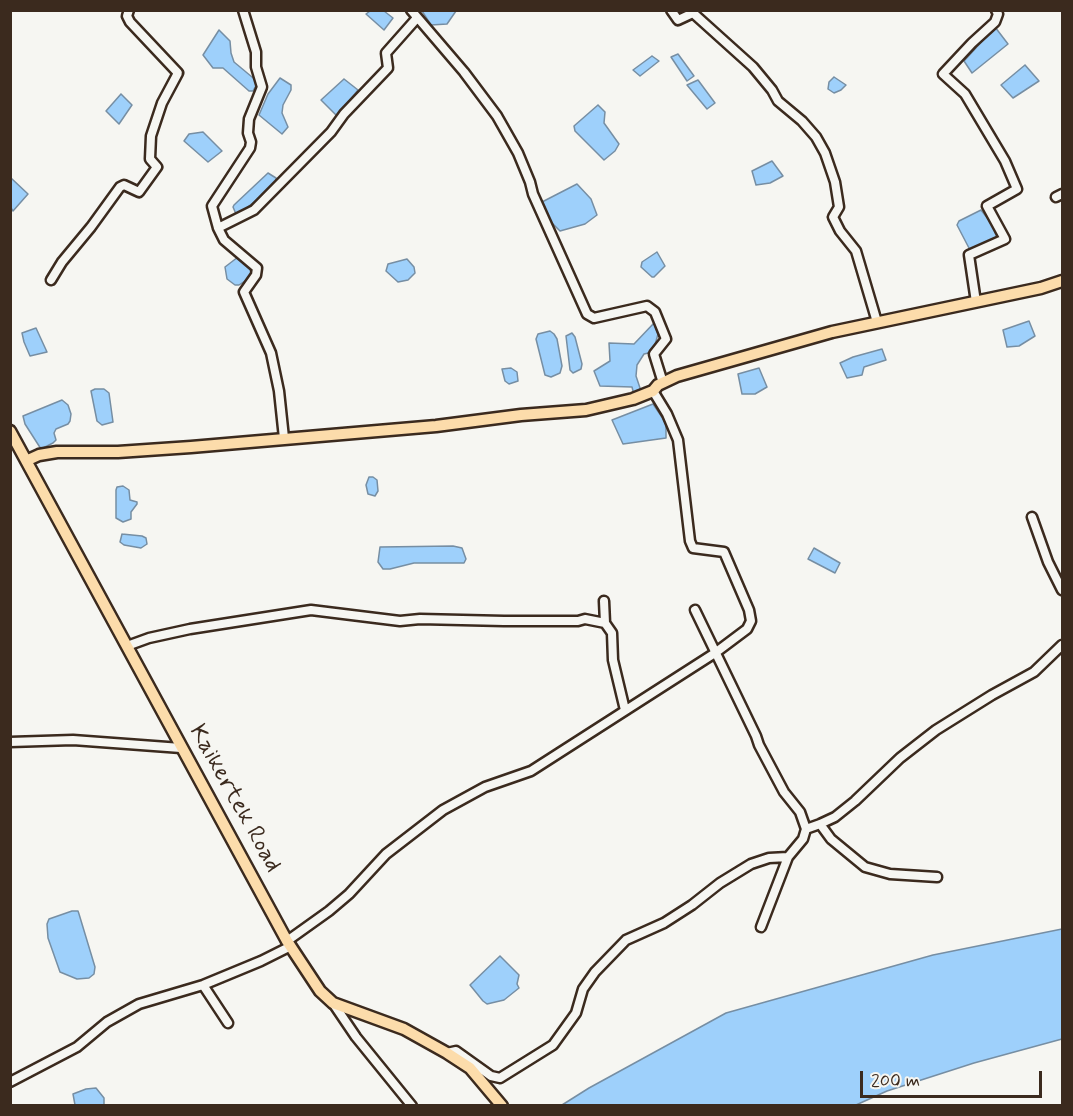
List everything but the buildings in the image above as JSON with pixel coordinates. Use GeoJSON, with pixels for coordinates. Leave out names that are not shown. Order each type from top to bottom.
{"type":"FeatureCollection","features":[{"type":"Feature","properties":{"kind":"main road"},"geometry":{"type":"LineString","coordinates":[[28,460],[39,455],[57,452],[118,452],[436,426],[521,415],[586,410],[633,399],[653,391],[677,376],[832,332],[1041,288],[1062,281]]}},
{"type":"Feature","properties":{"kind":"main road","name":"Kaikertek Road"},"geometry":{"type":"LineString","coordinates":[[10,431],[28,460],[181,748],[289,943],[320,991],[333,1003],[404,1029],[447,1053],[470,1068],[502,1106]]}},
{"type":"Feature","properties":{"kind":"street"},"geometry":{"type":"LineString","coordinates":[[51,280],[62,262],[120,187],[124,185],[139,192],[157,166],[150,159],[151,136],[162,103],[178,73],[130,22],[127,16],[129,10]]}},
{"type":"Feature","properties":{"kind":"street"},"geometry":{"type":"LineString","coordinates":[[243,10],[262,87],[249,119],[250,148],[212,206],[224,240],[257,268],[256,275],[244,292],[271,353],[279,391],[284,438]]}},
{"type":"Feature","properties":{"kind":"street"},"geometry":{"type":"LineString","coordinates":[[671,10],[678,20],[693,13],[753,68],[772,90],[778,101],[802,121],[816,137],[825,153],[835,182],[839,207],[833,217],[840,231],[856,251],[877,322]]}},
{"type":"Feature","properties":{"kind":"street"},"geometry":{"type":"LineString","coordinates":[[976,302],[969,255],[1005,239],[987,206],[1017,189],[1005,162],[965,94],[943,74],[995,22],[998,14],[996,10]]}},
{"type":"Feature","properties":{"kind":"street"},"geometry":{"type":"LineString","coordinates":[[218,228],[254,210],[331,132],[344,114],[388,68],[386,53],[414,14],[464,72],[497,116],[518,153],[533,194],[587,314],[594,318],[647,306],[655,312],[666,339],[654,354],[663,383]]}},
{"type":"Feature","properties":{"kind":"street"},"geometry":{"type":"LineString","coordinates":[[10,1082],[77,1047],[107,1022],[139,1004],[203,985],[261,961],[289,943],[329,911],[349,894],[386,854],[443,810],[485,787],[531,771],[715,653],[747,629],[751,621],[749,610],[724,552],[693,548],[690,541],[678,440],[667,414],[653,391]]}},
{"type":"Feature","properties":{"kind":"street"},"geometry":{"type":"LineString","coordinates":[[1032,517],[1048,562],[1062,590]]}},
{"type":"Feature","properties":{"kind":"street"},"geometry":{"type":"LineString","coordinates":[[604,601],[605,623],[612,633],[614,660],[625,710]]}},
{"type":"Feature","properties":{"kind":"street"},"geometry":{"type":"LineString","coordinates":[[127,646],[149,638],[190,629],[311,610],[400,621],[585,619],[605,623]]}},
{"type":"Feature","properties":{"kind":"street"},"geometry":{"type":"LineString","coordinates":[[695,610],[759,745],[784,792],[800,812],[806,829],[803,839],[788,857],[761,927]]}},
{"type":"Feature","properties":{"kind":"street"},"geometry":{"type":"LineString","coordinates":[[806,829],[835,817],[900,758],[936,730],[1034,672],[1062,645]]}},
{"type":"Feature","properties":{"kind":"street"},"geometry":{"type":"LineString","coordinates":[[10,742],[73,740],[181,748]]}},
{"type":"Feature","properties":{"kind":"street"},"geometry":{"type":"LineString","coordinates":[[820,824],[831,839],[865,867],[890,874],[937,877]]}},
{"type":"Feature","properties":{"kind":"street"},"geometry":{"type":"LineString","coordinates":[[447,1053],[456,1051],[491,1076],[500,1078],[553,1045],[576,1013],[584,989],[595,972],[626,940],[663,923],[751,864],[769,858],[788,857]]}},
{"type":"Feature","properties":{"kind":"street"},"geometry":{"type":"LineString","coordinates":[[203,985],[228,1023]]}},
{"type":"Feature","properties":{"kind":"street"},"geometry":{"type":"LineString","coordinates":[[333,1003],[412,1106]]}},
{"type":"Feature","properties":{"kind":"water"},"geometry":{"type":"Polygon","coordinates":[[[370,11],[384,11],[393,18],[384,30],[366,14],[370,11]]]}},
{"type":"Feature","properties":{"kind":"water"},"geometry":{"type":"Polygon","coordinates":[[[422,11],[456,11],[447,24],[431,25],[422,11]]]}},
{"type":"Feature","properties":{"kind":"water"},"geometry":{"type":"Polygon","coordinates":[[[995,27],[1008,44],[972,73],[964,61],[995,27]]]}},
{"type":"Feature","properties":{"kind":"water"},"geometry":{"type":"Polygon","coordinates":[[[219,30],[230,41],[234,62],[258,82],[253,91],[249,91],[223,68],[213,68],[203,55],[219,30]]]}},
{"type":"Feature","properties":{"kind":"water"},"geometry":{"type":"Polygon","coordinates":[[[678,54],[694,76],[687,81],[671,57],[678,54]]]}},
{"type":"Feature","properties":{"kind":"water"},"geometry":{"type":"Polygon","coordinates":[[[652,56],[659,61],[640,76],[633,70],[652,56]]]}},
{"type":"Feature","properties":{"kind":"water"},"geometry":{"type":"Polygon","coordinates":[[[1025,65],[1039,81],[1013,98],[1001,85],[1025,65]]]}},
{"type":"Feature","properties":{"kind":"water"},"geometry":{"type":"Polygon","coordinates":[[[834,77],[846,85],[834,93],[828,89],[829,82],[834,77]]]}},
{"type":"Feature","properties":{"kind":"water"},"geometry":{"type":"Polygon","coordinates":[[[280,78],[291,85],[282,113],[288,127],[282,134],[259,115],[268,94],[280,78]]]}},
{"type":"Feature","properties":{"kind":"water"},"geometry":{"type":"Polygon","coordinates":[[[344,79],[358,90],[337,116],[321,100],[344,79]]]}},
{"type":"Feature","properties":{"kind":"water"},"geometry":{"type":"Polygon","coordinates":[[[698,80],[715,103],[707,109],[687,85],[698,80]]]}},
{"type":"Feature","properties":{"kind":"water"},"geometry":{"type":"Polygon","coordinates":[[[121,94],[132,105],[119,124],[106,111],[121,94]]]}},
{"type":"Feature","properties":{"kind":"water"},"geometry":{"type":"Polygon","coordinates":[[[598,105],[605,112],[604,123],[619,144],[615,151],[604,160],[575,131],[574,126],[598,105]]]}},
{"type":"Feature","properties":{"kind":"water"},"geometry":{"type":"Polygon","coordinates":[[[203,132],[222,151],[208,162],[184,141],[189,134],[203,132]]]}},
{"type":"Feature","properties":{"kind":"water"},"geometry":{"type":"Polygon","coordinates":[[[772,161],[783,176],[770,183],[756,185],[752,171],[772,161]]]}},
{"type":"Feature","properties":{"kind":"water"},"geometry":{"type":"Polygon","coordinates":[[[268,173],[276,178],[276,185],[236,214],[234,205],[268,173]]]}},
{"type":"Feature","properties":{"kind":"water"},"geometry":{"type":"Polygon","coordinates":[[[11,178],[28,194],[13,211],[11,208],[11,178]]]}},
{"type":"Feature","properties":{"kind":"water"},"geometry":{"type":"Polygon","coordinates":[[[577,184],[591,199],[597,215],[585,224],[560,231],[551,222],[542,202],[577,184]]]}},
{"type":"Feature","properties":{"kind":"water"},"geometry":{"type":"Polygon","coordinates":[[[981,210],[992,224],[997,238],[970,250],[957,225],[959,221],[981,210]]]}},
{"type":"Feature","properties":{"kind":"water"},"geometry":{"type":"Polygon","coordinates":[[[657,252],[665,266],[652,277],[641,267],[642,262],[657,252]]]}},
{"type":"Feature","properties":{"kind":"water"},"geometry":{"type":"Polygon","coordinates":[[[238,257],[251,273],[248,279],[235,285],[227,279],[225,267],[238,257]]]}},
{"type":"Feature","properties":{"kind":"water"},"geometry":{"type":"Polygon","coordinates":[[[407,259],[414,267],[415,273],[408,280],[398,282],[386,271],[388,264],[407,259]]]}},
{"type":"Feature","properties":{"kind":"water"},"geometry":{"type":"Polygon","coordinates":[[[1029,321],[1035,336],[1019,346],[1007,347],[1003,330],[1029,321]]]}},
{"type":"Feature","properties":{"kind":"water"},"geometry":{"type":"Polygon","coordinates":[[[654,323],[658,334],[653,352],[644,354],[637,365],[636,376],[641,391],[634,395],[632,387],[600,386],[594,371],[610,361],[609,343],[634,344],[654,323]]]}},
{"type":"Feature","properties":{"kind":"water"},"geometry":{"type":"Polygon","coordinates":[[[36,328],[47,352],[30,356],[22,333],[36,328]]]}},
{"type":"Feature","properties":{"kind":"water"},"geometry":{"type":"Polygon","coordinates":[[[550,331],[557,339],[562,366],[560,373],[551,377],[545,375],[536,339],[538,334],[550,331]]]}},
{"type":"Feature","properties":{"kind":"water"},"geometry":{"type":"Polygon","coordinates":[[[572,333],[582,364],[581,369],[573,373],[570,370],[566,336],[572,333]]]}},
{"type":"Feature","properties":{"kind":"water"},"geometry":{"type":"Polygon","coordinates":[[[882,349],[886,360],[864,367],[862,375],[847,378],[840,363],[882,349]]]}},
{"type":"Feature","properties":{"kind":"water"},"geometry":{"type":"Polygon","coordinates":[[[511,368],[517,372],[518,381],[509,384],[505,381],[502,369],[511,368]]]}},
{"type":"Feature","properties":{"kind":"water"},"geometry":{"type":"Polygon","coordinates":[[[759,368],[767,387],[755,394],[742,394],[738,374],[759,368]]]}},
{"type":"Feature","properties":{"kind":"water"},"geometry":{"type":"Polygon","coordinates":[[[104,389],[109,393],[113,422],[102,425],[97,421],[91,391],[104,389]]]}},
{"type":"Feature","properties":{"kind":"water"},"geometry":{"type":"Polygon","coordinates":[[[62,400],[68,405],[71,414],[70,421],[56,429],[54,433],[56,440],[53,443],[41,449],[25,424],[23,416],[62,400]]]}},
{"type":"Feature","properties":{"kind":"water"},"geometry":{"type":"Polygon","coordinates":[[[653,404],[666,423],[666,438],[623,444],[612,420],[653,404]]]}},
{"type":"Feature","properties":{"kind":"water"},"geometry":{"type":"Polygon","coordinates":[[[369,477],[377,480],[378,491],[375,496],[368,494],[366,485],[369,477]]]}},
{"type":"Feature","properties":{"kind":"water"},"geometry":{"type":"Polygon","coordinates":[[[123,486],[129,490],[130,500],[137,504],[131,512],[131,519],[123,522],[116,518],[116,490],[117,487],[123,486]]]}},
{"type":"Feature","properties":{"kind":"water"},"geometry":{"type":"Polygon","coordinates":[[[122,534],[142,536],[146,538],[147,544],[141,548],[124,545],[120,542],[122,534]]]}},
{"type":"Feature","properties":{"kind":"water"},"geometry":{"type":"Polygon","coordinates":[[[453,546],[462,548],[466,559],[464,563],[414,563],[383,569],[378,562],[380,547],[453,546]]]}},
{"type":"Feature","properties":{"kind":"water"},"geometry":{"type":"Polygon","coordinates":[[[814,548],[840,563],[835,573],[808,559],[814,548]]]}},
{"type":"Feature","properties":{"kind":"water"},"geometry":{"type":"Polygon","coordinates":[[[78,911],[95,967],[94,974],[89,978],[77,979],[60,972],[48,938],[49,919],[78,911]]]}},
{"type":"Feature","properties":{"kind":"water"},"geometry":{"type":"Polygon","coordinates":[[[1062,929],[1062,1039],[974,1063],[887,1091],[856,1105],[562,1105],[726,1013],[933,955],[1062,929]]]}},
{"type":"Feature","properties":{"kind":"water"},"geometry":{"type":"Polygon","coordinates":[[[500,956],[519,975],[517,984],[519,988],[504,1000],[487,1004],[470,985],[500,956]]]}},
{"type":"Feature","properties":{"kind":"water"},"geometry":{"type":"Polygon","coordinates":[[[96,1088],[104,1098],[104,1105],[75,1105],[73,1094],[96,1088]]]}}]}
